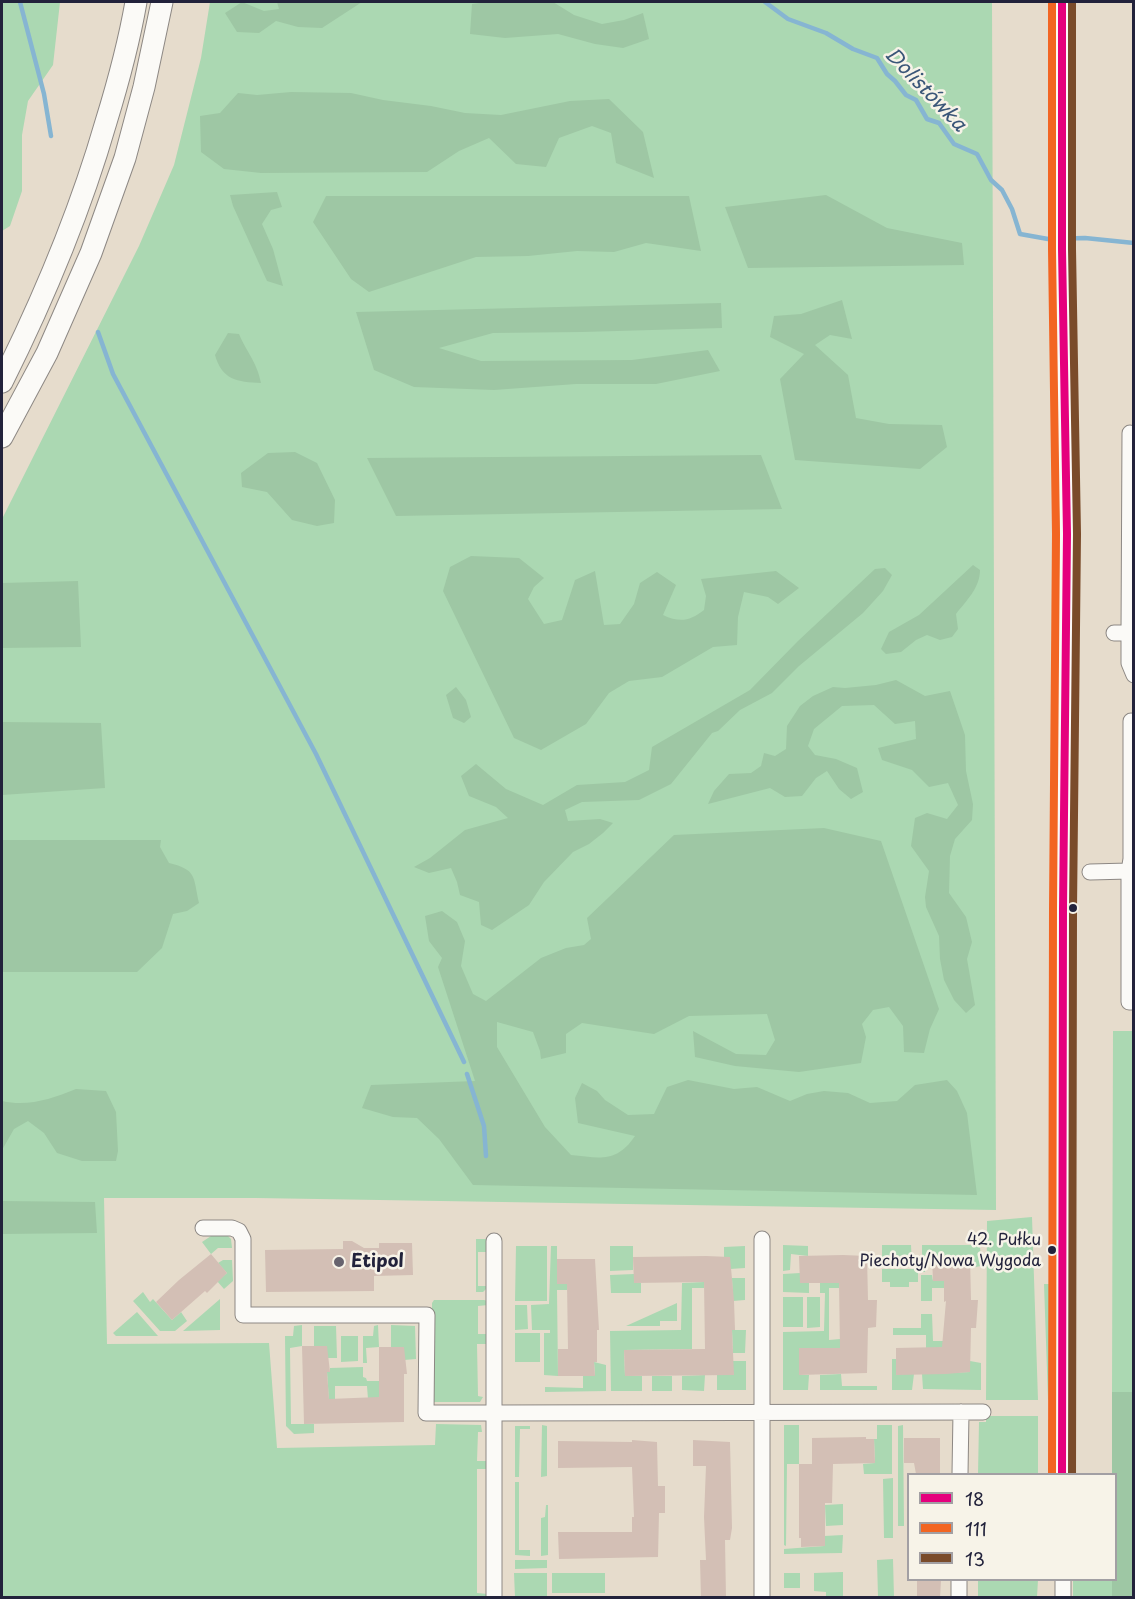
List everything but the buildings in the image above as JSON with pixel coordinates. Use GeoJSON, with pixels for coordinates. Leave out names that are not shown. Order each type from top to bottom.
{"type":"FeatureCollection","features":[{"type":"Feature","properties":{"kind":"highway"},"geometry":{"type":"LineString","coordinates":[[2,382],[47,287],[93,168],[115,93],[136,2]]}},
{"type":"Feature","properties":{"kind":"highway"},"geometry":{"type":"LineString","coordinates":[[2,437],[46,353],[91,253],[125,158],[144,87],[162,2]]}},
{"type":"Feature","properties":{"kind":"street"},"geometry":{"type":"LineString","coordinates":[[1062,2],[1062,249],[1067,523],[1063,933],[1062,1473]]}},
{"type":"Feature","properties":{"kind":"street"},"geometry":{"type":"LineString","coordinates":[[1126,431],[1121,633],[1134,675]]}},
{"type":"Feature","properties":{"kind":"street"},"geometry":{"type":"LineString","coordinates":[[1131,721],[1129,1002],[1134,1002]]}},
{"type":"Feature","properties":{"kind":"street"},"geometry":{"type":"LineString","coordinates":[[1090,872],[1131,863]]}},
{"type":"Feature","properties":{"kind":"street"},"geometry":{"type":"LineString","coordinates":[[203,1228],[232,1228],[239,1231],[243,1239],[243,1315],[427,1315],[426,1413],[983,1412]]}},
{"type":"Feature","properties":{"kind":"street"},"geometry":{"type":"LineString","coordinates":[[762,1239],[762,1598]]}},
{"type":"Feature","properties":{"kind":"street"},"geometry":{"type":"LineString","coordinates":[[494,1241],[494,1598]]}},
{"type":"Feature","properties":{"kind":"street"},"geometry":{"type":"LineString","coordinates":[[960,1473],[961,1412]]}},
{"type":"Feature","properties":{"kind":"street"},"geometry":{"type":"LineString","coordinates":[[959,1581],[959,1598]]}},
{"type":"Feature","properties":{"kind":"street"},"geometry":{"type":"LineString","coordinates":[[1063,1581],[1063,1598]]}},
{"type":"Feature","properties":{"kind":"green space"},"geometry":{"type":"Polygon","coordinates":[[[2,2],[60,2],[53,65],[28,101],[22,135],[22,191],[10,226],[2,231],[2,2]]]}},
{"type":"Feature","properties":{"kind":"green space"},"geometry":{"type":"Polygon","coordinates":[[[210,2],[992,2],[996,1210],[256,1198],[104,1198],[107,1344],[269,1343],[277,1448],[435,1445],[436,1424],[481,1425],[482,1432],[478,1432],[477,1461],[488,1461],[488,1469],[477,1469],[477,1593],[488,1594],[488,1597],[2,1597],[2,519],[139,246],[174,165],[201,58],[210,2]]]}},
{"type":"Feature","properties":{"kind":"green space"},"geometry":{"type":"Polygon","coordinates":[[[242,2],[264,11],[279,9],[277,2],[362,2],[322,28],[298,27],[276,21],[259,33],[237,32],[225,13],[242,2]]]}},
{"type":"Feature","properties":{"kind":"green space"},"geometry":{"type":"Polygon","coordinates":[[[553,2],[574,15],[602,24],[624,20],[643,13],[649,39],[623,48],[595,44],[558,34],[505,38],[470,34],[472,4],[553,2]]]}},
{"type":"Feature","properties":{"kind":"green space"},"geometry":{"type":"Polygon","coordinates":[[[291,92],[351,93],[465,113],[501,115],[570,101],[609,99],[643,132],[654,178],[616,163],[611,133],[592,126],[559,138],[546,167],[516,164],[489,138],[459,151],[427,172],[261,173],[224,169],[201,152],[200,116],[220,113],[238,93],[257,95],[291,92]]]}},
{"type":"Feature","properties":{"kind":"green space"},"geometry":{"type":"Polygon","coordinates":[[[277,192],[282,207],[271,210],[262,224],[273,249],[283,286],[267,281],[230,195],[277,192]]]}},
{"type":"Feature","properties":{"kind":"green space"},"geometry":{"type":"Polygon","coordinates":[[[826,195],[887,228],[962,243],[964,265],[748,268],[725,207],[826,195]]]}},
{"type":"Feature","properties":{"kind":"green space"},"geometry":{"type":"Polygon","coordinates":[[[326,196],[689,196],[701,251],[646,243],[614,252],[577,251],[528,256],[476,257],[369,292],[351,279],[313,222],[326,196]]]}},
{"type":"Feature","properties":{"kind":"green space"},"geometry":{"type":"Polygon","coordinates":[[[842,300],[852,339],[830,335],[815,345],[848,375],[856,418],[889,424],[942,425],[947,447],[920,469],[795,460],[780,379],[804,354],[770,337],[774,316],[801,314],[842,300]]]}},
{"type":"Feature","properties":{"kind":"green space"},"geometry":{"type":"Polygon","coordinates":[[[721,303],[722,328],[493,333],[439,348],[481,361],[632,360],[708,350],[720,371],[656,384],[576,384],[494,390],[414,387],[374,370],[356,312],[721,303]]]}},
{"type":"Feature","properties":{"kind":"green space"},"geometry":{"type":"Polygon","coordinates":[[[228,333],[239,334],[254,363],[261,383],[232,378],[222,370],[215,355],[228,333]]]}},
{"type":"Feature","properties":{"kind":"green space"},"geometry":{"type":"Polygon","coordinates":[[[295,452],[317,463],[335,500],[334,523],[317,526],[292,520],[267,492],[242,487],[241,473],[268,453],[295,452]]]}},
{"type":"Feature","properties":{"kind":"green space"},"geometry":{"type":"Polygon","coordinates":[[[761,455],[782,509],[396,516],[367,458],[761,455]]]}},
{"type":"Feature","properties":{"kind":"green space"},"geometry":{"type":"Polygon","coordinates":[[[471,556],[519,558],[544,578],[534,587],[528,599],[544,624],[562,620],[575,580],[595,571],[604,625],[620,624],[634,604],[640,583],[657,572],[676,585],[663,615],[680,620],[694,617],[704,610],[706,596],[701,579],[776,571],[799,588],[778,604],[768,597],[744,592],[738,617],[737,645],[713,647],[662,677],[629,681],[609,693],[586,724],[541,750],[514,738],[443,591],[450,567],[471,556]]]}},
{"type":"Feature","properties":{"kind":"green space"},"geometry":{"type":"Polygon","coordinates":[[[973,565],[980,570],[978,583],[956,614],[958,629],[952,637],[940,640],[927,635],[916,640],[901,652],[886,654],[881,649],[889,632],[919,615],[973,565]]]}},
{"type":"Feature","properties":{"kind":"green space"},"geometry":{"type":"Polygon","coordinates":[[[885,568],[892,575],[883,591],[863,613],[799,666],[772,693],[740,710],[718,731],[712,733],[671,784],[639,800],[582,802],[565,810],[568,821],[600,819],[613,823],[589,844],[573,852],[544,882],[529,905],[492,930],[481,925],[479,902],[460,895],[451,868],[429,873],[414,867],[430,858],[465,830],[508,818],[496,807],[469,796],[461,776],[476,764],[506,789],[543,805],[577,785],[625,782],[649,770],[652,747],[750,690],[798,641],[875,569],[885,568]]]}},
{"type":"Feature","properties":{"kind":"green space"},"geometry":{"type":"Polygon","coordinates":[[[78,581],[81,647],[2,648],[2,583],[78,581]]]}},
{"type":"Feature","properties":{"kind":"green space"},"geometry":{"type":"Polygon","coordinates":[[[896,680],[925,696],[950,691],[965,735],[966,771],[973,804],[972,820],[955,839],[950,856],[949,893],[966,917],[972,942],[967,959],[975,1005],[966,1013],[954,1000],[944,980],[939,936],[926,907],[925,897],[929,871],[911,846],[915,818],[927,813],[947,819],[958,805],[948,783],[929,787],[912,770],[882,760],[878,748],[916,739],[915,721],[895,724],[874,705],[842,706],[814,729],[808,746],[815,755],[836,759],[857,768],[863,792],[851,799],[839,789],[827,771],[816,778],[802,796],[785,797],[770,788],[708,804],[714,791],[729,774],[751,773],[761,766],[764,753],[775,756],[786,749],[787,726],[800,706],[813,696],[833,687],[876,685],[896,680]]]}},
{"type":"Feature","properties":{"kind":"green space"},"geometry":{"type":"Polygon","coordinates":[[[456,687],[466,700],[471,717],[464,723],[453,718],[446,695],[456,687]]]}},
{"type":"Feature","properties":{"kind":"green space"},"geometry":{"type":"Polygon","coordinates":[[[2,722],[101,723],[105,788],[2,795],[2,722]]]}},
{"type":"Feature","properties":{"kind":"green space"},"geometry":{"type":"Polygon","coordinates":[[[824,828],[881,841],[939,1009],[930,1029],[924,1053],[904,1052],[903,1026],[889,1007],[873,1010],[862,1024],[866,1037],[861,1063],[799,1072],[735,1066],[695,1057],[693,1031],[736,1054],[766,1055],[775,1040],[767,1014],[689,1016],[654,1034],[582,1023],[566,1034],[566,1053],[541,1059],[533,1032],[497,1022],[497,1047],[545,1127],[571,1155],[591,1157],[614,1155],[628,1145],[635,1136],[578,1123],[575,1098],[582,1083],[597,1091],[605,1100],[628,1115],[654,1114],[667,1087],[688,1080],[734,1089],[757,1087],[790,1101],[807,1094],[824,1091],[848,1093],[870,1103],[897,1101],[915,1085],[947,1080],[957,1091],[967,1113],[977,1195],[473,1185],[439,1139],[417,1118],[393,1117],[362,1108],[371,1085],[475,1081],[438,967],[442,958],[429,941],[425,916],[442,911],[457,922],[465,941],[461,966],[473,994],[486,1001],[541,958],[566,948],[584,945],[591,939],[587,918],[674,835],[824,828]]]}},
{"type":"Feature","properties":{"kind":"green space"},"geometry":{"type":"Polygon","coordinates":[[[2,840],[161,840],[160,847],[169,863],[185,868],[192,876],[199,903],[187,911],[173,914],[162,948],[137,972],[2,972],[2,840]]]}},
{"type":"Feature","properties":{"kind":"green space"},"geometry":{"type":"Polygon","coordinates":[[[1113,1031],[1133,1031],[1133,1392],[1112,1392],[1113,1031]]]}},
{"type":"Feature","properties":{"kind":"green space"},"geometry":{"type":"Polygon","coordinates":[[[76,1089],[106,1091],[116,1112],[118,1151],[116,1161],[82,1161],[57,1153],[44,1133],[28,1121],[14,1129],[2,1150],[2,1101],[21,1103],[39,1101],[76,1089]]]}},
{"type":"Feature","properties":{"kind":"green space"},"geometry":{"type":"Polygon","coordinates":[[[2,1201],[95,1202],[97,1233],[2,1234],[2,1201]]]}},
{"type":"Feature","properties":{"kind":"green space"},"geometry":{"type":"Polygon","coordinates":[[[1032,1217],[1038,1400],[986,1400],[987,1221],[1032,1217]]]}},
{"type":"Feature","properties":{"kind":"green space"},"geometry":{"type":"Polygon","coordinates":[[[211,1236],[228,1236],[231,1239],[232,1248],[218,1248],[211,1254],[202,1242],[211,1236]]]}},
{"type":"Feature","properties":{"kind":"green space"},"geometry":{"type":"Polygon","coordinates":[[[476,1239],[489,1239],[489,1252],[478,1252],[478,1286],[489,1286],[483,1292],[476,1292],[476,1239]]]}},
{"type":"Feature","properties":{"kind":"green space"},"geometry":{"type":"Polygon","coordinates":[[[783,1245],[808,1246],[808,1256],[791,1254],[790,1270],[783,1271],[783,1245]]]}},
{"type":"Feature","properties":{"kind":"green space"},"geometry":{"type":"Polygon","coordinates":[[[882,1245],[911,1245],[912,1266],[882,1266],[882,1245]]]}},
{"type":"Feature","properties":{"kind":"green space"},"geometry":{"type":"Polygon","coordinates":[[[922,1245],[980,1245],[981,1266],[970,1268],[970,1258],[925,1257],[925,1272],[922,1272],[922,1245]]]}},
{"type":"Feature","properties":{"kind":"green space"},"geometry":{"type":"Polygon","coordinates":[[[516,1246],[547,1246],[547,1301],[515,1301],[516,1246]]]}},
{"type":"Feature","properties":{"kind":"green space"},"geometry":{"type":"Polygon","coordinates":[[[551,1246],[557,1246],[557,1283],[568,1284],[567,1290],[557,1290],[558,1376],[544,1375],[544,1333],[550,1333],[550,1330],[532,1330],[531,1305],[549,1304],[551,1246]]]}},
{"type":"Feature","properties":{"kind":"green space"},"geometry":{"type":"Polygon","coordinates":[[[610,1246],[633,1246],[633,1270],[610,1271],[610,1246]]]}},
{"type":"Feature","properties":{"kind":"green space"},"geometry":{"type":"Polygon","coordinates":[[[745,1246],[745,1268],[730,1269],[730,1257],[724,1257],[724,1247],[745,1246]]]}},
{"type":"Feature","properties":{"kind":"green space"},"geometry":{"type":"Polygon","coordinates":[[[223,1260],[232,1260],[233,1281],[224,1289],[217,1281],[227,1273],[218,1263],[223,1260]]]}},
{"type":"Feature","properties":{"kind":"green space"},"geometry":{"type":"Polygon","coordinates":[[[882,1269],[918,1269],[918,1282],[909,1282],[909,1287],[890,1287],[890,1282],[882,1282],[882,1269]]]}},
{"type":"Feature","properties":{"kind":"green space"},"geometry":{"type":"Polygon","coordinates":[[[800,1273],[800,1283],[809,1283],[809,1293],[783,1292],[783,1274],[800,1273]]]}},
{"type":"Feature","properties":{"kind":"green space"},"geometry":{"type":"Polygon","coordinates":[[[634,1274],[634,1282],[641,1283],[641,1293],[611,1293],[610,1275],[634,1274]]]}},
{"type":"Feature","properties":{"kind":"green space"},"geometry":{"type":"Polygon","coordinates":[[[921,1275],[932,1275],[933,1281],[945,1281],[947,1288],[932,1288],[932,1301],[921,1301],[921,1275]]]}},
{"type":"Feature","properties":{"kind":"green space"},"geometry":{"type":"Polygon","coordinates":[[[732,1278],[745,1278],[745,1300],[733,1301],[732,1278]]]}},
{"type":"Feature","properties":{"kind":"green space"},"geometry":{"type":"Polygon","coordinates":[[[704,1282],[704,1288],[692,1288],[692,1349],[624,1350],[625,1376],[642,1376],[642,1391],[611,1391],[610,1331],[681,1330],[682,1283],[704,1282]]]}},
{"type":"Feature","properties":{"kind":"green space"},"geometry":{"type":"Polygon","coordinates":[[[820,1283],[839,1283],[839,1288],[829,1288],[829,1340],[840,1339],[840,1348],[799,1348],[799,1375],[809,1375],[808,1390],[783,1390],[783,1332],[824,1331],[825,1293],[820,1293],[820,1283]]]}},
{"type":"Feature","properties":{"kind":"green space"},"geometry":{"type":"Polygon","coordinates":[[[1044,1284],[1053,1284],[1052,1400],[1048,1400],[1044,1284]]]}},
{"type":"Feature","properties":{"kind":"green space"},"geometry":{"type":"Polygon","coordinates":[[[143,1292],[150,1302],[153,1299],[172,1320],[181,1312],[187,1321],[175,1331],[160,1331],[133,1301],[143,1292]]]}},
{"type":"Feature","properties":{"kind":"green space"},"geometry":{"type":"Polygon","coordinates":[[[783,1297],[803,1297],[803,1327],[783,1327],[783,1297]]]}},
{"type":"Feature","properties":{"kind":"green space"},"geometry":{"type":"Polygon","coordinates":[[[807,1297],[820,1297],[820,1327],[807,1328],[807,1297]]]}},
{"type":"Feature","properties":{"kind":"green space"},"geometry":{"type":"Polygon","coordinates":[[[220,1299],[220,1330],[183,1331],[220,1299]]]}},
{"type":"Feature","properties":{"kind":"green space"},"geometry":{"type":"Polygon","coordinates":[[[434,1300],[488,1301],[488,1305],[478,1306],[478,1334],[488,1334],[488,1344],[477,1344],[478,1396],[483,1397],[480,1402],[434,1402],[432,1399],[432,1303],[434,1300]]]}},
{"type":"Feature","properties":{"kind":"green space"},"geometry":{"type":"Polygon","coordinates":[[[677,1303],[677,1321],[660,1321],[660,1326],[626,1326],[677,1303]]]}},
{"type":"Feature","properties":{"kind":"green space"},"geometry":{"type":"Polygon","coordinates":[[[515,1305],[527,1305],[528,1329],[515,1330],[515,1305]]]}},
{"type":"Feature","properties":{"kind":"green space"},"geometry":{"type":"Polygon","coordinates":[[[137,1312],[158,1336],[116,1336],[113,1333],[137,1312]]]}},
{"type":"Feature","properties":{"kind":"green space"},"geometry":{"type":"Polygon","coordinates":[[[921,1314],[932,1314],[933,1341],[947,1341],[947,1347],[926,1349],[926,1335],[893,1335],[893,1328],[921,1328],[921,1314]]]}},
{"type":"Feature","properties":{"kind":"green space"},"geometry":{"type":"Polygon","coordinates":[[[302,1325],[302,1346],[290,1348],[291,1424],[314,1424],[314,1433],[294,1434],[286,1426],[285,1336],[293,1336],[294,1326],[302,1325]]]}},
{"type":"Feature","properties":{"kind":"green space"},"geometry":{"type":"Polygon","coordinates":[[[378,1325],[379,1347],[366,1348],[367,1363],[363,1363],[363,1336],[373,1336],[374,1326],[378,1325]]]}},
{"type":"Feature","properties":{"kind":"green space"},"geometry":{"type":"Polygon","coordinates":[[[391,1325],[415,1326],[416,1359],[404,1360],[404,1347],[391,1347],[391,1325]]]}},
{"type":"Feature","properties":{"kind":"green space"},"geometry":{"type":"Polygon","coordinates":[[[314,1326],[336,1326],[337,1358],[327,1358],[327,1346],[314,1346],[314,1326]]]}},
{"type":"Feature","properties":{"kind":"green space"},"geometry":{"type":"Polygon","coordinates":[[[732,1330],[746,1330],[745,1353],[733,1353],[732,1330]]]}},
{"type":"Feature","properties":{"kind":"green space"},"geometry":{"type":"Polygon","coordinates":[[[515,1333],[540,1333],[540,1362],[515,1362],[515,1333]]]}},
{"type":"Feature","properties":{"kind":"green space"},"geometry":{"type":"Polygon","coordinates":[[[341,1336],[358,1336],[358,1361],[341,1362],[341,1336]]]}},
{"type":"Feature","properties":{"kind":"green space"},"geometry":{"type":"Polygon","coordinates":[[[892,1359],[896,1359],[914,1374],[912,1390],[892,1390],[892,1359]]]}},
{"type":"Feature","properties":{"kind":"green space"},"geometry":{"type":"Polygon","coordinates":[[[731,1361],[746,1361],[746,1390],[717,1390],[717,1375],[731,1361]]]}},
{"type":"Feature","properties":{"kind":"green space"},"geometry":{"type":"Polygon","coordinates":[[[970,1361],[981,1363],[981,1390],[923,1389],[922,1374],[970,1372],[970,1361]]]}},
{"type":"Feature","properties":{"kind":"green space"},"geometry":{"type":"Polygon","coordinates":[[[594,1362],[606,1365],[606,1391],[545,1392],[545,1387],[583,1388],[583,1376],[595,1375],[594,1362]]]}},
{"type":"Feature","properties":{"kind":"green space"},"geometry":{"type":"Polygon","coordinates":[[[363,1367],[363,1377],[367,1381],[380,1381],[379,1399],[368,1399],[367,1386],[335,1386],[335,1401],[329,1401],[327,1372],[330,1372],[330,1368],[363,1367]]]}},
{"type":"Feature","properties":{"kind":"green space"},"geometry":{"type":"Polygon","coordinates":[[[841,1374],[842,1386],[877,1386],[877,1390],[820,1390],[820,1375],[841,1374]]]}},
{"type":"Feature","properties":{"kind":"green space"},"geometry":{"type":"Polygon","coordinates":[[[705,1375],[704,1391],[682,1390],[682,1376],[705,1375]]]}},
{"type":"Feature","properties":{"kind":"green space"},"geometry":{"type":"Polygon","coordinates":[[[652,1376],[672,1376],[672,1391],[652,1391],[652,1376]]]}},
{"type":"Feature","properties":{"kind":"green space"},"geometry":{"type":"Polygon","coordinates":[[[1112,1392],[1133,1392],[1133,1597],[1112,1597],[1112,1581],[1117,1581],[1117,1473],[1112,1473],[1112,1392]]]}},
{"type":"Feature","properties":{"kind":"green space"},"geometry":{"type":"Polygon","coordinates":[[[986,1416],[1038,1416],[1038,1473],[978,1473],[979,1422],[986,1422],[986,1416]]]}},
{"type":"Feature","properties":{"kind":"green space"},"geometry":{"type":"Polygon","coordinates":[[[1048,1419],[1053,1426],[1053,1473],[1048,1473],[1048,1419]]]}},
{"type":"Feature","properties":{"kind":"green space"},"geometry":{"type":"Polygon","coordinates":[[[542,1425],[547,1426],[547,1476],[541,1477],[542,1425]]]}},
{"type":"Feature","properties":{"kind":"green space"},"geometry":{"type":"Polygon","coordinates":[[[784,1425],[799,1425],[799,1464],[787,1464],[786,1546],[784,1545],[784,1425]]]}},
{"type":"Feature","properties":{"kind":"green space"},"geometry":{"type":"Polygon","coordinates":[[[877,1425],[892,1425],[892,1474],[864,1474],[863,1464],[875,1463],[874,1439],[877,1439],[877,1425]]]}},
{"type":"Feature","properties":{"kind":"green space"},"geometry":{"type":"Polygon","coordinates":[[[903,1425],[904,1526],[898,1526],[898,1426],[903,1425]]]}},
{"type":"Feature","properties":{"kind":"green space"},"geometry":{"type":"Polygon","coordinates":[[[515,1426],[530,1426],[530,1429],[520,1429],[519,1477],[515,1477],[515,1426]]]}},
{"type":"Feature","properties":{"kind":"green space"},"geometry":{"type":"Polygon","coordinates":[[[893,1478],[893,1538],[884,1538],[883,1479],[893,1478]]]}},
{"type":"Feature","properties":{"kind":"green space"},"geometry":{"type":"Polygon","coordinates":[[[515,1482],[519,1482],[519,1550],[530,1550],[530,1556],[515,1555],[515,1482]]]}},
{"type":"Feature","properties":{"kind":"green space"},"geometry":{"type":"Polygon","coordinates":[[[843,1504],[843,1525],[826,1526],[825,1505],[843,1504]]]}},
{"type":"Feature","properties":{"kind":"green space"},"geometry":{"type":"Polygon","coordinates":[[[546,1505],[548,1505],[548,1555],[541,1556],[541,1518],[545,1517],[546,1505]]]}},
{"type":"Feature","properties":{"kind":"green space"},"geometry":{"type":"Polygon","coordinates":[[[843,1535],[842,1553],[784,1554],[784,1549],[824,1546],[824,1536],[843,1535]]]}},
{"type":"Feature","properties":{"kind":"green space"},"geometry":{"type":"Polygon","coordinates":[[[893,1559],[894,1597],[878,1597],[877,1560],[893,1559]]]}},
{"type":"Feature","properties":{"kind":"green space"},"geometry":{"type":"Polygon","coordinates":[[[515,1560],[547,1560],[547,1568],[515,1569],[515,1560]]]}},
{"type":"Feature","properties":{"kind":"green space"},"geometry":{"type":"Polygon","coordinates":[[[843,1572],[843,1597],[826,1597],[826,1592],[814,1591],[814,1573],[843,1572]]]}},
{"type":"Feature","properties":{"kind":"green space"},"geometry":{"type":"Polygon","coordinates":[[[514,1573],[547,1573],[547,1597],[515,1597],[514,1573]]]}},
{"type":"Feature","properties":{"kind":"green space"},"geometry":{"type":"Polygon","coordinates":[[[552,1573],[605,1573],[605,1593],[552,1593],[552,1573]]]}},
{"type":"Feature","properties":{"kind":"green space"},"geometry":{"type":"Polygon","coordinates":[[[784,1573],[800,1573],[800,1588],[784,1588],[784,1573]]]}},
{"type":"Feature","properties":{"kind":"green space"},"geometry":{"type":"Polygon","coordinates":[[[978,1581],[1038,1581],[1037,1597],[978,1597],[978,1581]]]}},
{"type":"Feature","properties":{"kind":"green space"},"geometry":{"type":"Polygon","coordinates":[[[1073,1581],[1112,1581],[1112,1597],[1073,1597],[1073,1581]]]}},
{"type":"Feature","properties":{"kind":"waterway"},"geometry":{"type":"LineString","coordinates":[[20,2],[44,94],[51,136]]}},
{"type":"Feature","properties":{"kind":"waterway","name":"Dolistówka"},"geometry":{"type":"LineString","coordinates":[[765,2],[788,19],[826,33],[853,49],[877,58],[887,74],[906,95],[916,100],[927,119],[939,123],[954,144],[977,154],[991,180],[1002,190],[1012,209],[1020,234],[1048,239],[1085,238],[1134,243]]}},
{"type":"Feature","properties":{"kind":"waterway"},"geometry":{"type":"LineString","coordinates":[[98,332],[113,374],[316,754],[464,1062]]}},
{"type":"Feature","properties":{"kind":"waterway"},"geometry":{"type":"LineString","coordinates":[[467,1074],[484,1126],[486,1156]]}},
{"type":"Feature","properties":{"kind":"transit line","name":"111"},"geometry":{"type":"LineString","coordinates":[[1052,2],[1052,249],[1056,534],[1052,1473]]}},
{"type":"Feature","properties":{"kind":"transit line","name":"18"},"geometry":{"type":"LineString","coordinates":[[1062,2],[1062,249],[1067,534],[1063,909],[1062,1473]]}},
{"type":"Feature","properties":{"kind":"transit line","name":"13"},"geometry":{"type":"LineString","coordinates":[[1072,2],[1072,249],[1077,534],[1073,909],[1072,1473]]}},
{"type":"Feature","properties":{"kind":"place","name":"42. Pułku Piechoty/Nowa Wygoda"},"geometry":{"type":"Point","coordinates":[1052,1250]}},
{"type":"Feature","properties":{"kind":"place","name":"Etipol"},"geometry":{"type":"Point","coordinates":[339,1262]}}]}
